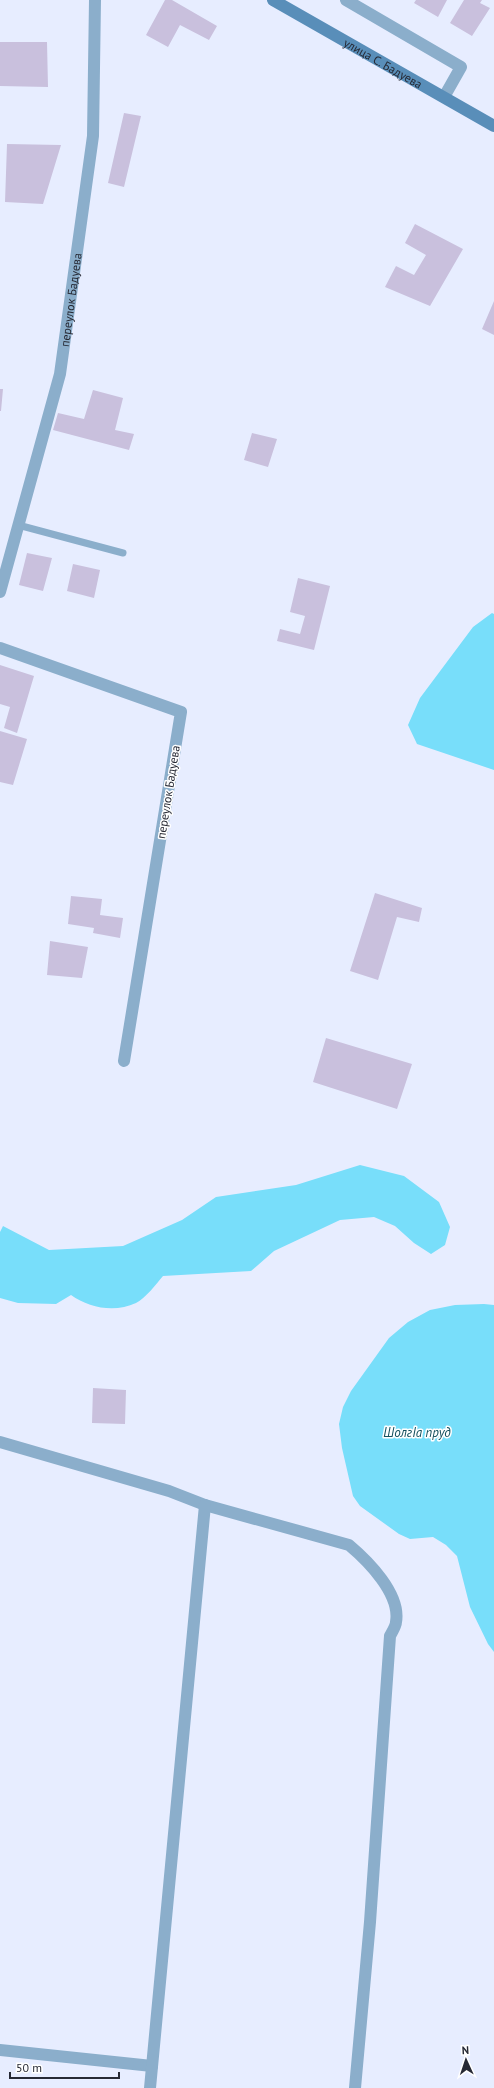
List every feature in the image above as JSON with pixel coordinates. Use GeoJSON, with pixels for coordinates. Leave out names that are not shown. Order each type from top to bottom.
{"type":"FeatureCollection","features":[{"type":"Feature","properties":{"kind":"main road","name":"улица С. Бадуева"},"geometry":{"type":"LineString","coordinates":[[273,0],[494,126]]}},
{"type":"Feature","properties":{"kind":"street","name":"переулок Бадуева"},"geometry":{"type":"LineString","coordinates":[[0,592],[60,374],[93,136],[95,0]]}},
{"type":"Feature","properties":{"kind":"street"},"geometry":{"type":"LineString","coordinates":[[346,0],[461,67],[444,97]]}},
{"type":"Feature","properties":{"kind":"street","name":"переулок Бадуева"},"geometry":{"type":"LineString","coordinates":[[0,648],[181,712],[124,1061]]}},
{"type":"Feature","properties":{"kind":"street"},"geometry":{"type":"LineString","coordinates":[[0,1442],[169,1491],[205,1505],[349,1544],[365,1558],[395,1601],[396,1622],[390,1636],[370,1922],[355,2088]]}},
{"type":"Feature","properties":{"kind":"street"},"geometry":{"type":"LineString","coordinates":[[150,2088],[205,1505]]}},
{"type":"Feature","properties":{"kind":"street"},"geometry":{"type":"LineString","coordinates":[[0,2050],[152,2066]]}},
{"type":"Feature","properties":{"kind":"lane"},"geometry":{"type":"LineString","coordinates":[[18,525],[123,553]]}},
{"type":"Feature","properties":{"kind":"water"},"geometry":{"type":"Polygon","coordinates":[[[492,613],[494,614],[494,770],[417,744],[408,725],[420,698],[473,627],[492,613]]]}},
{"type":"Feature","properties":{"kind":"water"},"geometry":{"type":"Polygon","coordinates":[[[360,1165],[404,1176],[439,1202],[450,1227],[445,1245],[431,1254],[414,1243],[395,1226],[374,1217],[340,1220],[274,1251],[251,1271],[163,1276],[151,1291],[143,1298],[136,1303],[120,1308],[102,1308],[94,1306],[71,1295],[56,1304],[18,1303],[0,1298],[0,1232],[3,1226],[49,1250],[123,1246],[182,1220],[216,1197],[296,1185],[360,1165]]]}},
{"type":"Feature","properties":{"kind":"water","name":"ШолгIа пруд"},"geometry":{"type":"Polygon","coordinates":[[[455,1305],[494,1305],[494,1652],[488,1644],[470,1607],[457,1556],[446,1545],[433,1537],[410,1539],[399,1534],[360,1506],[353,1496],[342,1448],[339,1424],[343,1407],[351,1391],[389,1338],[408,1322],[430,1310],[455,1305]]]}},
{"type":"Feature","properties":{"kind":"building"},"geometry":{"type":"Polygon","coordinates":[[[165,0],[172,0],[217,26],[209,40],[180,25],[168,47],[146,35],[165,0]]]}},
{"type":"Feature","properties":{"kind":"building"},"geometry":{"type":"Polygon","coordinates":[[[416,0],[447,0],[438,17],[414,3],[416,0]]]}},
{"type":"Feature","properties":{"kind":"building"},"geometry":{"type":"Polygon","coordinates":[[[464,0],[482,0],[480,3],[490,8],[472,36],[450,23],[464,0]]]}},
{"type":"Feature","properties":{"kind":"building"},"geometry":{"type":"Polygon","coordinates":[[[0,42],[47,42],[48,87],[0,86],[0,42]]]}},
{"type":"Feature","properties":{"kind":"building"},"geometry":{"type":"Polygon","coordinates":[[[124,113],[141,116],[124,187],[108,183],[124,113]]]}},
{"type":"Feature","properties":{"kind":"building"},"geometry":{"type":"Polygon","coordinates":[[[7,144],[61,145],[43,204],[5,202],[7,144]]]}},
{"type":"Feature","properties":{"kind":"building"},"geometry":{"type":"Polygon","coordinates":[[[415,224],[463,249],[430,306],[385,287],[396,266],[414,275],[426,255],[405,243],[415,224]]]}},
{"type":"Feature","properties":{"kind":"building"},"geometry":{"type":"Polygon","coordinates":[[[494,301],[494,335],[482,329],[494,301]]]}},
{"type":"Feature","properties":{"kind":"building"},"geometry":{"type":"Polygon","coordinates":[[[0,389],[3,389],[1,411],[0,411],[0,389]]]}},
{"type":"Feature","properties":{"kind":"building"},"geometry":{"type":"Polygon","coordinates":[[[93,390],[123,398],[115,430],[134,434],[129,450],[53,430],[58,413],[84,419],[93,390]]]}},
{"type":"Feature","properties":{"kind":"building"},"geometry":{"type":"Polygon","coordinates":[[[252,433],[277,439],[268,467],[244,460],[252,433]]]}},
{"type":"Feature","properties":{"kind":"building"},"geometry":{"type":"Polygon","coordinates":[[[27,553],[52,558],[43,591],[19,585],[27,553]]]}},
{"type":"Feature","properties":{"kind":"building"},"geometry":{"type":"Polygon","coordinates":[[[73,564],[100,570],[94,598],[67,591],[73,564]]]}},
{"type":"Feature","properties":{"kind":"building"},"geometry":{"type":"Polygon","coordinates":[[[298,578],[330,586],[314,650],[277,641],[280,629],[300,634],[305,616],[290,612],[298,578]]]}},
{"type":"Feature","properties":{"kind":"building"},"geometry":{"type":"Polygon","coordinates":[[[0,665],[34,676],[17,733],[4,728],[10,707],[0,704],[0,665]]]}},
{"type":"Feature","properties":{"kind":"building"},"geometry":{"type":"Polygon","coordinates":[[[0,731],[27,739],[13,785],[0,782],[0,731]]]}},
{"type":"Feature","properties":{"kind":"building"},"geometry":{"type":"Polygon","coordinates":[[[375,893],[422,908],[419,922],[397,917],[378,980],[350,971],[375,893]]]}},
{"type":"Feature","properties":{"kind":"building"},"geometry":{"type":"Polygon","coordinates":[[[71,896],[102,899],[100,915],[123,918],[120,938],[93,933],[94,928],[68,924],[71,896]]]}},
{"type":"Feature","properties":{"kind":"building"},"geometry":{"type":"Polygon","coordinates":[[[50,941],[88,947],[82,978],[47,975],[50,941]]]}},
{"type":"Feature","properties":{"kind":"building"},"geometry":{"type":"Polygon","coordinates":[[[326,1038],[412,1064],[397,1109],[313,1082],[326,1038]]]}},
{"type":"Feature","properties":{"kind":"building"},"geometry":{"type":"Polygon","coordinates":[[[93,1388],[126,1390],[125,1424],[92,1423],[93,1388]]]}}]}
